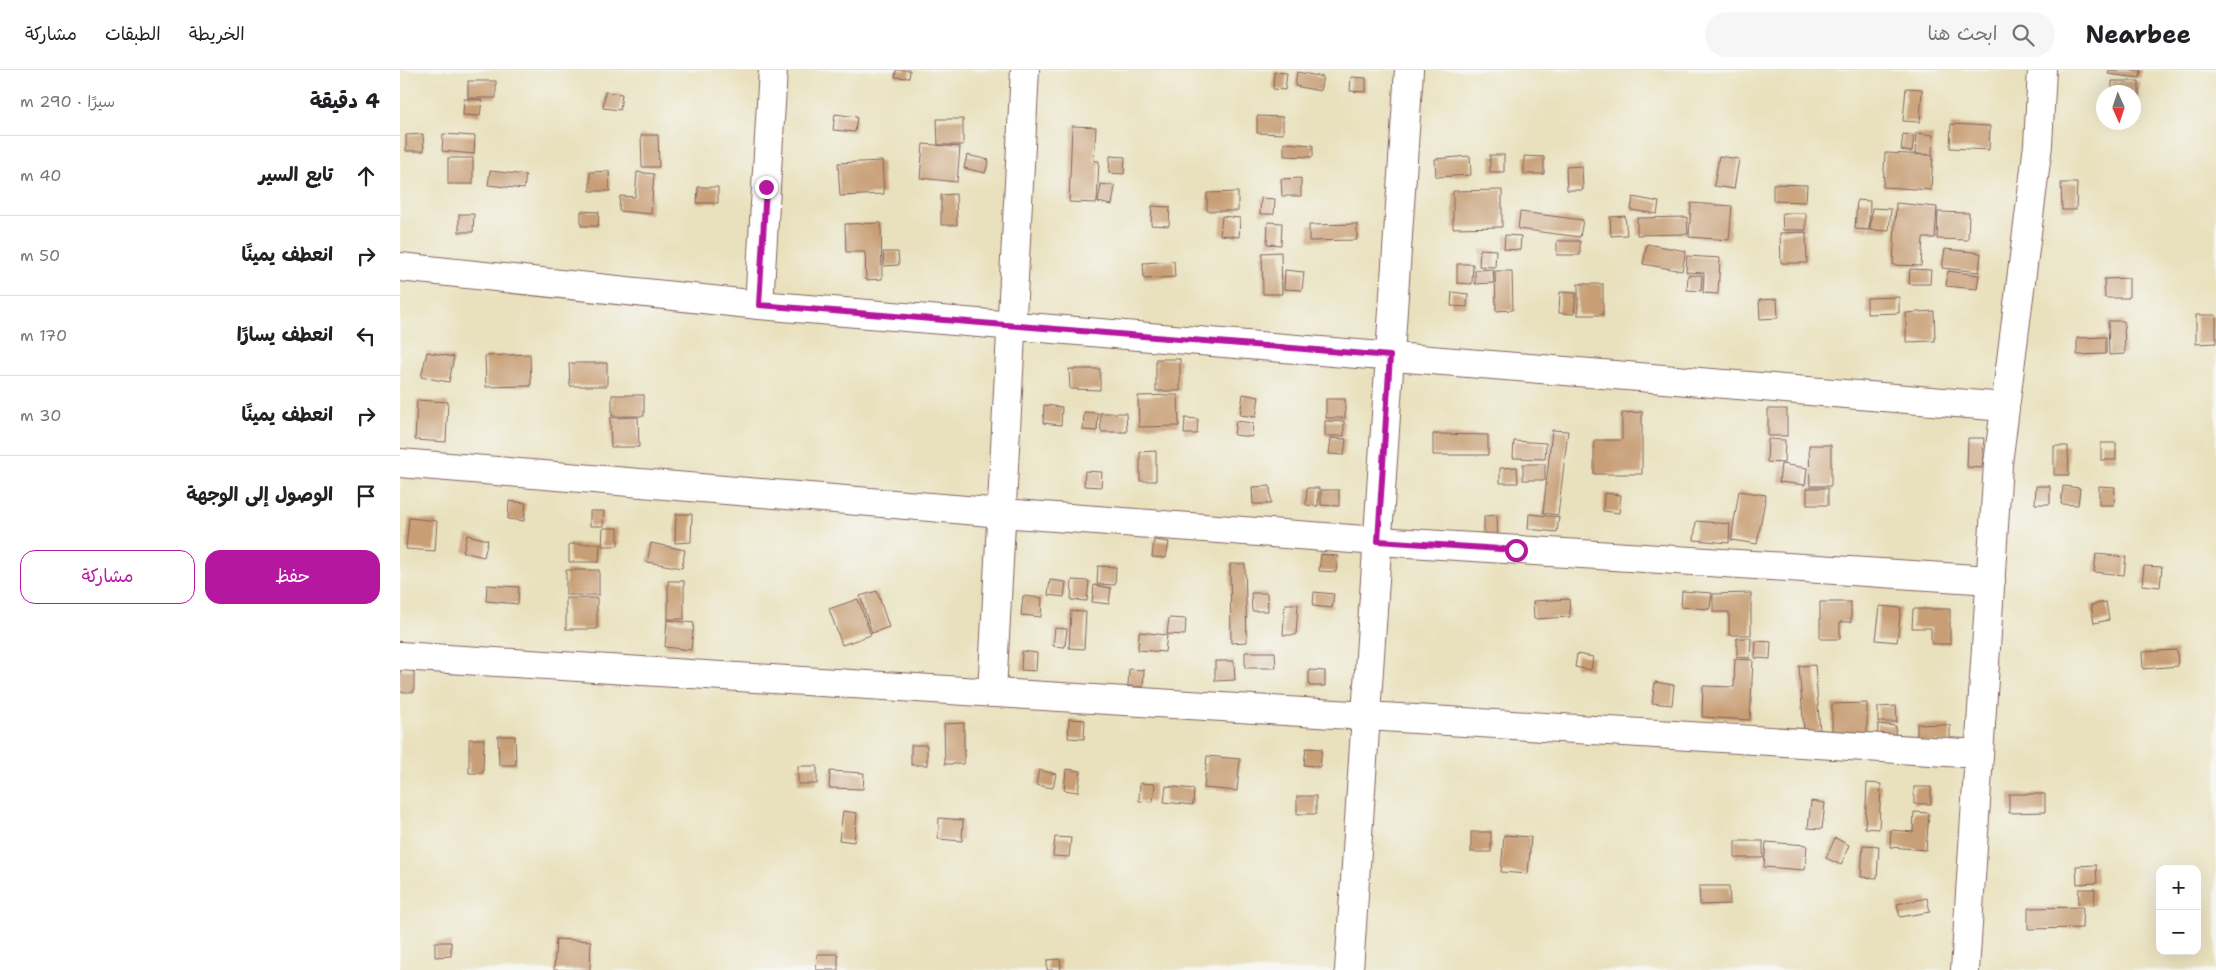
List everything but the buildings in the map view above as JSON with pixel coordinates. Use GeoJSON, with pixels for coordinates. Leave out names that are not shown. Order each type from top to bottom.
{"type":"FeatureCollection","features":[{"type":"Feature","properties":{"kind":"street"},"geometry":{"type":"LineString","coordinates":[[759,305],[773,70]]}},
{"type":"Feature","properties":{"kind":"street"},"geometry":{"type":"LineString","coordinates":[[992,693],[1025,70]]}},
{"type":"Feature","properties":{"kind":"street"},"geometry":{"type":"LineString","coordinates":[[1349,970],[1409,70]]}},
{"type":"Feature","properties":{"kind":"street"},"geometry":{"type":"LineString","coordinates":[[1965,970],[1998,464],[2038,145],[2042,70]]}},
{"type":"Feature","properties":{"kind":"street"},"geometry":{"type":"LineString","coordinates":[[400,267],[759,305],[2005,407]]}},
{"type":"Feature","properties":{"kind":"street"},"geometry":{"type":"LineString","coordinates":[[400,463],[1002,513],[1378,541],[1991,580]]}},
{"type":"Feature","properties":{"kind":"street"},"geometry":{"type":"LineString","coordinates":[[400,656],[1979,754]]}},
{"type":"Feature","properties":{"kind":"route"},"geometry":{"type":"LineString","coordinates":[[766,187],[759,305],[1390,356],[1378,541],[1516,550]]}}]}
